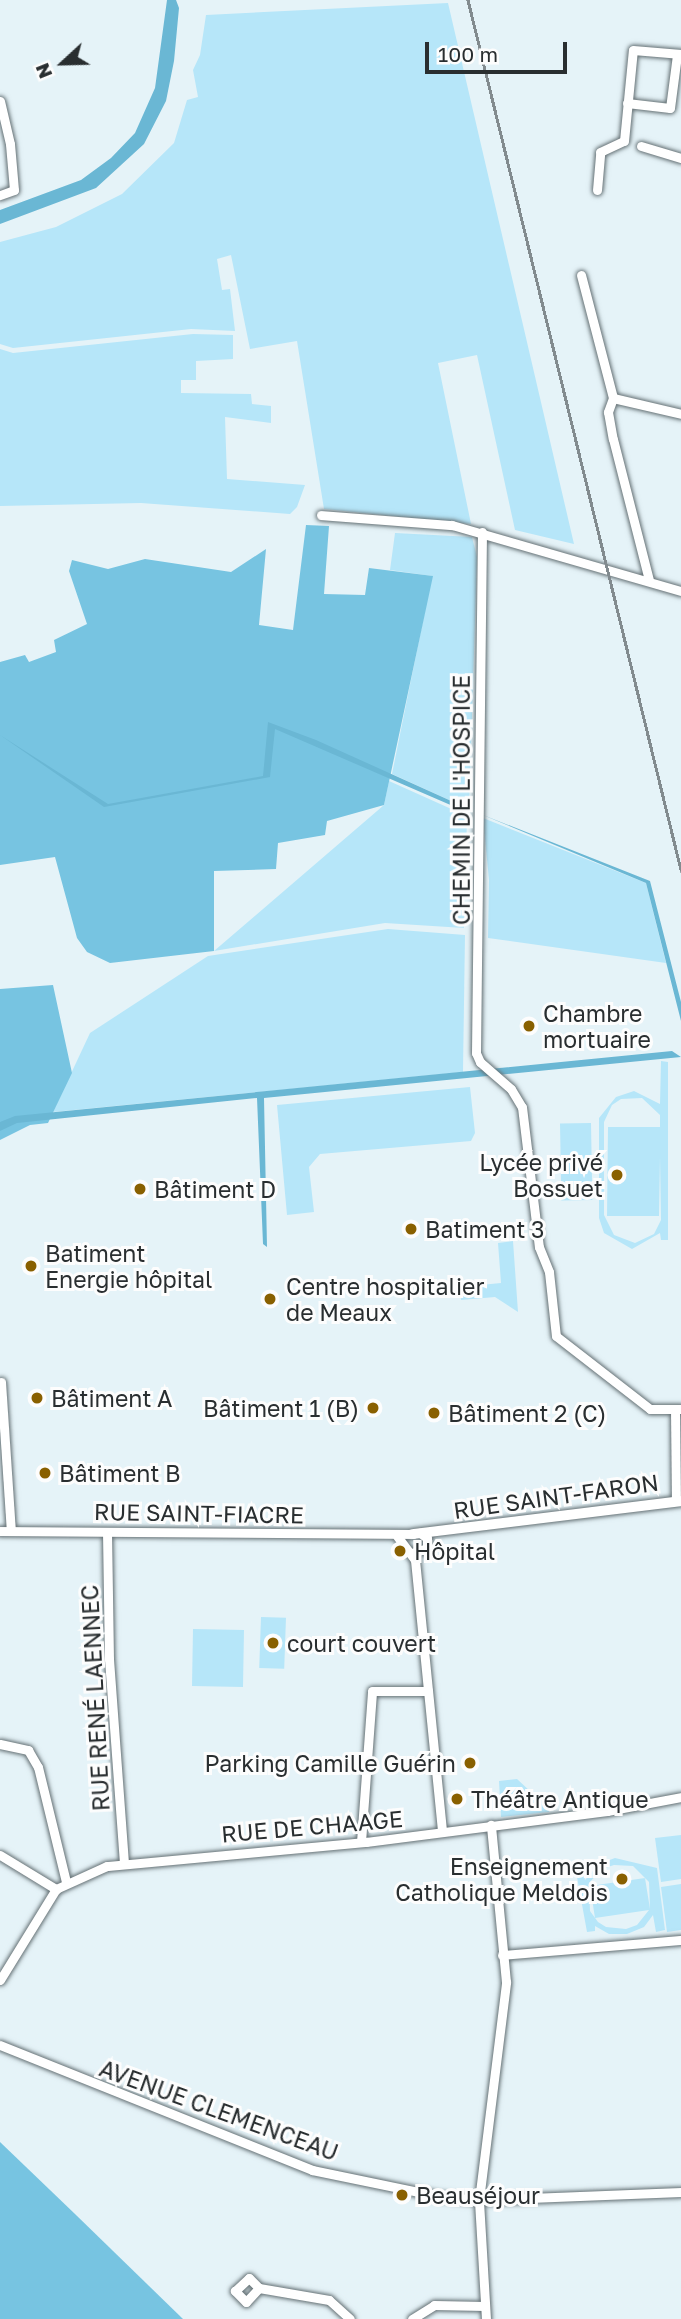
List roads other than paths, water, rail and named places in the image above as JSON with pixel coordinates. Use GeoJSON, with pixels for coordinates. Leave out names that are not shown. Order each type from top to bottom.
{"type":"FeatureCollection","features":[{"type":"Feature","properties":{"kind":"street"},"geometry":{"type":"LineString","coordinates":[[597,190],[600,152],[624,141],[627,103],[633,50],[679,55],[670,108],[627,103]]}},
{"type":"Feature","properties":{"kind":"street"},"geometry":{"type":"LineString","coordinates":[[0,195],[13,190],[1,106]]}},
{"type":"Feature","properties":{"kind":"street"},"geometry":{"type":"LineString","coordinates":[[641,146],[681,158]]}},
{"type":"Feature","properties":{"kind":"street"},"geometry":{"type":"LineString","coordinates":[[581,275],[613,398],[608,412],[613,439],[649,580]]}},
{"type":"Feature","properties":{"kind":"street"},"geometry":{"type":"LineString","coordinates":[[613,398],[681,414]]}},
{"type":"Feature","properties":{"kind":"street"},"geometry":{"type":"LineString","coordinates":[[321,515],[452,526],[482,532],[590,561],[681,590]]}},
{"type":"Feature","properties":{"kind":"street","name":"CHEMIN DE L'HOSPICE"},"geometry":{"type":"LineString","coordinates":[[482,532],[477,1052],[483,1065],[511,1089],[522,1107],[538,1247],[549,1272],[556,1336],[650,1409],[678,1410]]}},
{"type":"Feature","properties":{"kind":"street"},"geometry":{"type":"LineString","coordinates":[[1,1382],[11,1531]]}},
{"type":"Feature","properties":{"kind":"street"},"geometry":{"type":"LineString","coordinates":[[678,1410],[679,1501]]}},
{"type":"Feature","properties":{"kind":"street","name":"RUE SAINT-FARON"},"geometry":{"type":"LineString","coordinates":[[417,1534],[679,1501]]}},
{"type":"Feature","properties":{"kind":"street","name":"RUE SAINT-FIACRE"},"geometry":{"type":"LineString","coordinates":[[0,1531],[397,1536],[417,1534]]}},
{"type":"Feature","properties":{"kind":"street","name":"RUE RENÉ LAENNEC"},"geometry":{"type":"LineString","coordinates":[[107,1532],[109,1659],[124,1862]]}},
{"type":"Feature","properties":{"kind":"street","name":"RUE SAINT-FARON"},"geometry":{"type":"LineString","coordinates":[[414,1550],[428,1543],[437,1533]]}},
{"type":"Feature","properties":{"kind":"street"},"geometry":{"type":"LineString","coordinates":[[428,1543],[417,1534],[414,1550],[442,1832]]}},
{"type":"Feature","properties":{"kind":"street"},"geometry":{"type":"LineString","coordinates":[[397,1536],[414,1550]]}},
{"type":"Feature","properties":{"kind":"street"},"geometry":{"type":"LineString","coordinates":[[361,1842],[372,1691],[428,1691]]}},
{"type":"Feature","properties":{"kind":"street"},"geometry":{"type":"LineString","coordinates":[[0,1744],[28,1750],[38,1767],[66,1882]]}},
{"type":"Feature","properties":{"kind":"street","name":"RUE DE CHAAGE"},"geometry":{"type":"LineString","coordinates":[[0,1980],[56,1889],[66,1882],[124,1862],[361,1842],[681,1797]]}},
{"type":"Feature","properties":{"kind":"street"},"geometry":{"type":"LineString","coordinates":[[486,2319],[479,2200],[505,2000],[491,1825]]}},
{"type":"Feature","properties":{"kind":"street"},"geometry":{"type":"LineString","coordinates":[[0,1855],[56,1889]]}},
{"type":"Feature","properties":{"kind":"street"},"geometry":{"type":"LineString","coordinates":[[502,1955],[681,1940]]}},
{"type":"Feature","properties":{"kind":"street","name":"AVENUE CLEMENCEAU"},"geometry":{"type":"LineString","coordinates":[[0,2045],[312,2170],[437,2196],[479,2200],[681,2192]]}},
{"type":"Feature","properties":{"kind":"street"},"geometry":{"type":"LineString","coordinates":[[259,2288],[329,2300],[350,2319]]}},
{"type":"Feature","properties":{"kind":"street"},"geometry":{"type":"LineString","coordinates":[[412,2319],[434,2305],[485,2306]]}},
{"type":"Feature","properties":{"kind":"railway"},"geometry":{"type":"LineString","coordinates":[[468,0],[681,870]]}},
{"type":"Feature","properties":{"kind":"place","name":"Chambre mortuaire"},"geometry":{"type":"Point","coordinates":[529,1026]}},
{"type":"Feature","properties":{"kind":"place","name":"Lycée privé Bossuet"},"geometry":{"type":"Point","coordinates":[617,1175]}},
{"type":"Feature","properties":{"kind":"place","name":"Bâtiment D"},"geometry":{"type":"Point","coordinates":[140,1189]}},
{"type":"Feature","properties":{"kind":"place","name":"Batiment 3"},"geometry":{"type":"Point","coordinates":[411,1229]}},
{"type":"Feature","properties":{"kind":"place","name":"Batiment Energie hôpital"},"geometry":{"type":"Point","coordinates":[31,1266]}},
{"type":"Feature","properties":{"kind":"place","name":"Centre hospitalier de Meaux"},"geometry":{"type":"Point","coordinates":[270,1299]}},
{"type":"Feature","properties":{"kind":"place","name":"Bâtiment A"},"geometry":{"type":"Point","coordinates":[37,1398]}},
{"type":"Feature","properties":{"kind":"place","name":"Bâtiment 1 (B)"},"geometry":{"type":"Point","coordinates":[373,1408]}},
{"type":"Feature","properties":{"kind":"place","name":"Bâtiment 2 (C)"},"geometry":{"type":"Point","coordinates":[434,1413]}},
{"type":"Feature","properties":{"kind":"place","name":"Bâtiment B"},"geometry":{"type":"Point","coordinates":[45,1473]}},
{"type":"Feature","properties":{"kind":"place","name":"Hôpital"},"geometry":{"type":"Point","coordinates":[400,1551]}},
{"type":"Feature","properties":{"kind":"place","name":"court couvert"},"geometry":{"type":"Point","coordinates":[273,1643]}},
{"type":"Feature","properties":{"kind":"place","name":"Parking Camille Guérin"},"geometry":{"type":"Point","coordinates":[470,1763]}},
{"type":"Feature","properties":{"kind":"place","name":"Théâtre Antique"},"geometry":{"type":"Point","coordinates":[457,1799]}},
{"type":"Feature","properties":{"kind":"place","name":"Enseignement Catholique Meldois"},"geometry":{"type":"Point","coordinates":[622,1879]}},
{"type":"Feature","properties":{"kind":"place","name":"Beauséjour"},"geometry":{"type":"Point","coordinates":[402,2195]}}]}
